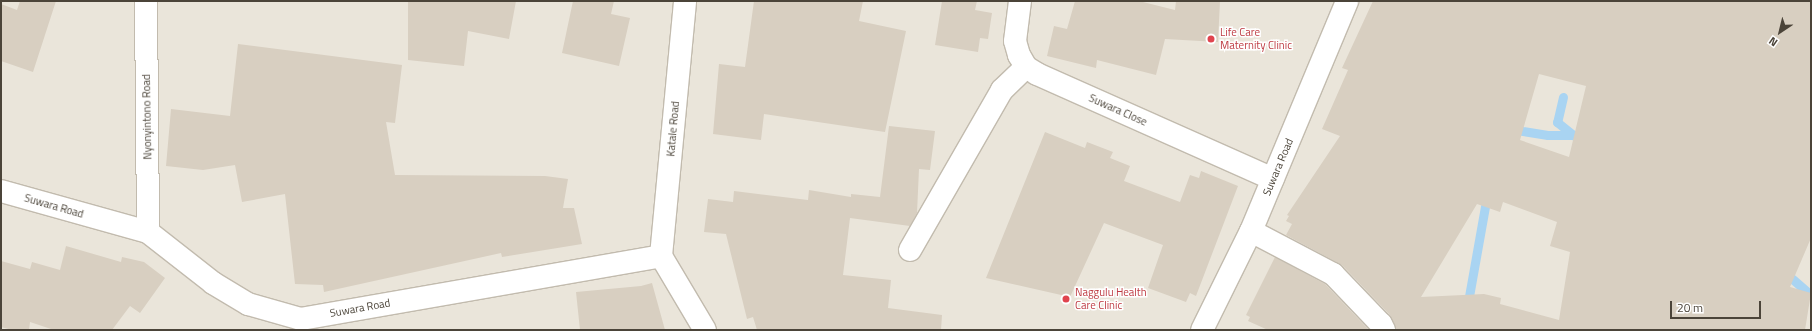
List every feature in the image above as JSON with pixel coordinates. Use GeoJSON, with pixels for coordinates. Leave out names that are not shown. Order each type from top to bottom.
{"type":"FeatureCollection","features":[{"type":"Feature","properties":{"kind":"street","name":"Nyonyintono Road"},"geometry":{"type":"LineString","coordinates":[[146,1],[148,232]]}},
{"type":"Feature","properties":{"kind":"street","name":"Katale Road"},"geometry":{"type":"LineString","coordinates":[[661,256],[685,1]]}},
{"type":"Feature","properties":{"kind":"street"},"geometry":{"type":"LineString","coordinates":[[910,250],[1002,90],[1026,67],[1019,55],[1015,41],[1020,1]]}},
{"type":"Feature","properties":{"kind":"street","name":"Suwara Road"},"geometry":{"type":"LineString","coordinates":[[1202,330],[1251,231],[1347,1]]}},
{"type":"Feature","properties":{"kind":"street","name":"Suwara Close"},"geometry":{"type":"LineString","coordinates":[[1026,67],[1037,74],[1273,179]]}},
{"type":"Feature","properties":{"kind":"street","name":"Suwara Road"},"geometry":{"type":"LineString","coordinates":[[1,191],[148,232],[213,283],[248,304],[301,319],[661,256]]}},
{"type":"Feature","properties":{"kind":"street"},"geometry":{"type":"LineString","coordinates":[[1251,231],[1333,274],[1381,324],[1384,330]]}},
{"type":"Feature","properties":{"kind":"street"},"geometry":{"type":"LineString","coordinates":[[661,256],[705,330]]}},
{"type":"Feature","properties":{"kind":"shaded area"},"geometry":{"type":"Polygon","coordinates":[[[1,1],[1811,1],[1811,330],[1,330],[1,1]]]}},
{"type":"Feature","properties":{"kind":"building"},"geometry":{"type":"Polygon","coordinates":[[[20,1],[56,1],[33,72],[1,61],[1,4],[17,10],[20,1]]]}},
{"type":"Feature","properties":{"kind":"building"},"geometry":{"type":"Polygon","coordinates":[[[408,1],[516,1],[509,39],[468,31],[464,66],[408,60],[408,1]]]}},
{"type":"Feature","properties":{"kind":"building"},"geometry":{"type":"Polygon","coordinates":[[[573,1],[614,1],[611,14],[630,18],[619,66],[562,53],[573,1]]]}},
{"type":"Feature","properties":{"kind":"building"},"geometry":{"type":"Polygon","coordinates":[[[754,1],[863,1],[859,21],[906,31],[885,132],[764,114],[761,140],[713,134],[719,64],[745,67],[754,1]]]}},
{"type":"Feature","properties":{"kind":"building"},"geometry":{"type":"Polygon","coordinates":[[[942,1],[977,1],[975,10],[992,13],[988,39],[980,38],[978,52],[935,45],[942,1]]]}},
{"type":"Feature","properties":{"kind":"building"},"geometry":{"type":"Polygon","coordinates":[[[1075,1],[1139,1],[1175,10],[1176,1],[1220,1],[1218,42],[1165,39],[1156,75],[1097,60],[1096,68],[1047,56],[1054,26],[1067,29],[1075,1]]]}},
{"type":"Feature","properties":{"kind":"building"},"geometry":{"type":"Polygon","coordinates":[[[1373,1],[1811,1],[1811,238],[1790,287],[1811,293],[1805,330],[1396,330],[1390,315],[1342,265],[1286,235],[1292,224],[1286,221],[1289,216],[1287,215],[1340,136],[1322,129],[1348,70],[1342,68],[1373,1]],[[1539,74],[1520,140],[1569,157],[1586,86],[1539,74]],[[1503,202],[1500,212],[1477,204],[1421,297],[1484,294],[1501,298],[1500,304],[1559,320],[1570,252],[1550,246],[1557,222],[1503,202]]]}},
{"type":"Feature","properties":{"kind":"building"},"geometry":{"type":"Polygon","coordinates":[[[238,44],[402,65],[395,123],[386,122],[395,175],[545,176],[568,179],[563,208],[574,208],[582,244],[502,257],[501,253],[324,292],[323,285],[295,284],[285,194],[242,202],[235,165],[203,170],[166,166],[171,109],[230,116],[238,44]]]}},
{"type":"Feature","properties":{"kind":"building"},"geometry":{"type":"Polygon","coordinates":[[[889,126],[935,131],[930,170],[919,169],[917,213],[910,226],[850,218],[843,275],[891,280],[888,308],[942,315],[941,330],[757,330],[753,317],[747,319],[726,234],[704,232],[708,199],[733,202],[734,191],[808,200],[809,190],[851,197],[851,194],[880,197],[889,126]]]}},
{"type":"Feature","properties":{"kind":"building"},"geometry":{"type":"Polygon","coordinates":[[[1045,132],[1085,148],[1087,142],[1113,152],[1110,158],[1130,166],[1124,181],[1180,202],[1190,175],[1199,178],[1201,171],[1238,186],[1196,296],[1190,293],[1186,302],[1148,288],[1163,245],[1104,223],[1070,297],[986,278],[1045,132]]]}},
{"type":"Feature","properties":{"kind":"building"},"geometry":{"type":"Polygon","coordinates":[[[66,246],[121,262],[122,257],[144,262],[165,278],[140,313],[130,306],[112,330],[54,330],[30,322],[29,330],[12,330],[1,327],[1,261],[30,269],[32,262],[60,270],[66,246]]]}},
{"type":"Feature","properties":{"kind":"building"},"geometry":{"type":"Polygon","coordinates":[[[1275,257],[1325,284],[1369,330],[1268,330],[1248,321],[1250,317],[1246,315],[1275,257]]]}},
{"type":"Feature","properties":{"kind":"building"},"geometry":{"type":"Polygon","coordinates":[[[652,283],[665,330],[580,330],[576,292],[641,286],[652,283]]]}},
{"type":"Feature","properties":{"kind":"waterway"},"geometry":{"type":"LineString","coordinates":[[1563,97],[1557,122],[1574,136]]}},
{"type":"Feature","properties":{"kind":"waterway"},"geometry":{"type":"LineString","coordinates":[[1510,129],[1548,135],[1583,135]]}},
{"type":"Feature","properties":{"kind":"waterway"},"geometry":{"type":"LineString","coordinates":[[1463,330],[1487,195]]}},
{"type":"Feature","properties":{"kind":"waterway"},"geometry":{"type":"LineString","coordinates":[[1789,276],[1811,295]]}},
{"type":"Feature","properties":{"kind":"place","name":"Life Care Maternity Clinic"},"geometry":{"type":"Point","coordinates":[1211,39]}},
{"type":"Feature","properties":{"kind":"place","name":"Naggulu Health Care Clinic"},"geometry":{"type":"Point","coordinates":[1066,299]}}]}
